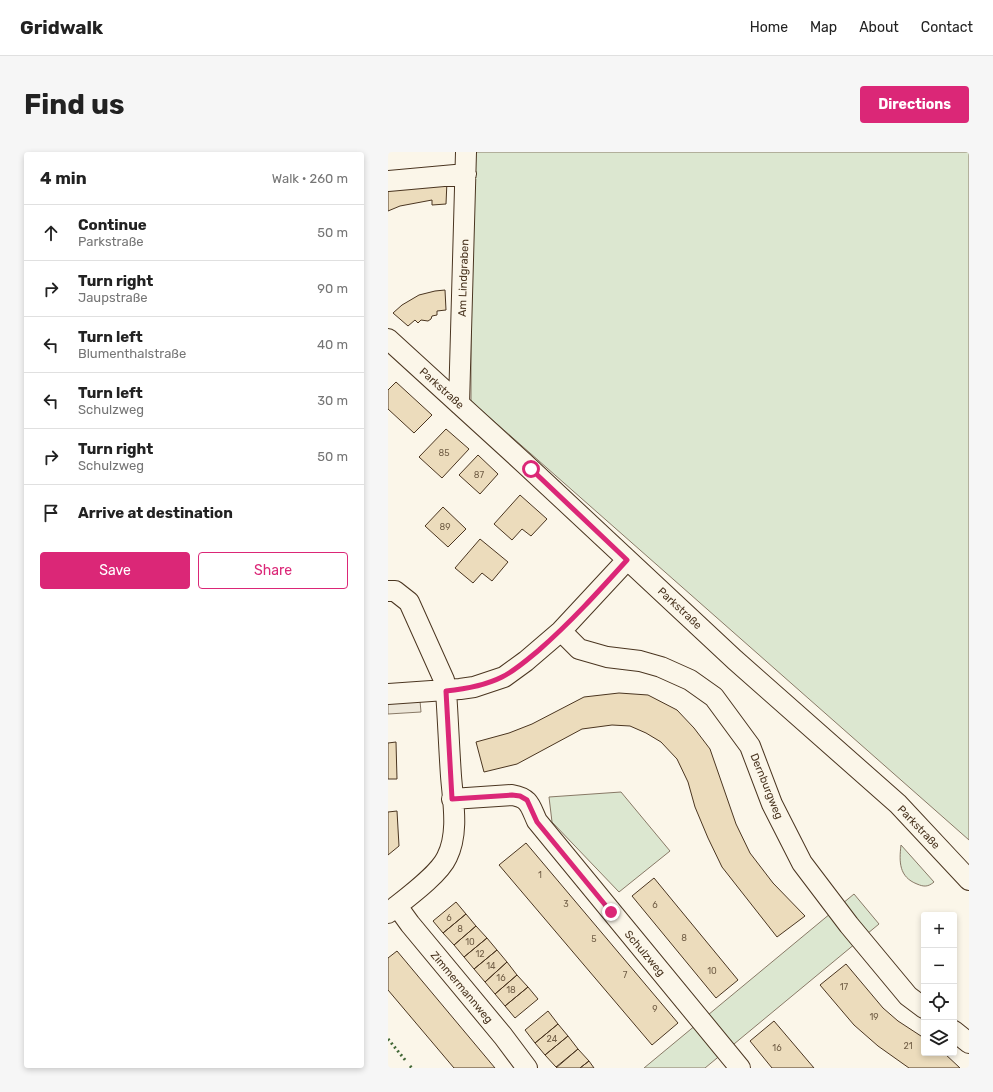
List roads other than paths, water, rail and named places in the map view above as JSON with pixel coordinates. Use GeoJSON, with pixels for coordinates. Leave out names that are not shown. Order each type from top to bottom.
{"type":"FeatureCollection","features":[{"type":"Feature","properties":{"kind":"street","name":"Am Lindgraben"},"geometry":{"type":"LineString","coordinates":[[459,404],[466,152]]}},
{"type":"Feature","properties":{"kind":"street"},"geometry":{"type":"LineString","coordinates":[[388,182],[466,174]]}},
{"type":"Feature","properties":{"kind":"street","name":"Parkstraße"},"geometry":{"type":"LineString","coordinates":[[388,339],[525,464],[735,660],[898,804],[969,880]]}},
{"type":"Feature","properties":{"kind":"street"},"geometry":{"type":"LineString","coordinates":[[388,694],[446,691],[474,687],[504,676],[526,661],[561,630],[627,560]]}},
{"type":"Feature","properties":{"kind":"street"},"geometry":{"type":"LineString","coordinates":[[388,591],[395,591],[409,602],[444,680],[446,691],[453,832],[452,845],[442,867],[392,910]]}},
{"type":"Feature","properties":{"kind":"street","name":"Dernburgweg"},"geometry":{"type":"LineString","coordinates":[[561,630],[579,649],[607,657],[640,661],[661,667],[690,680],[714,697],[750,746],[772,804],[802,863],[849,925],[908,996],[921,1006]]}},
{"type":"Feature","properties":{"kind":"street","name":"Schulzweg"},"geometry":{"type":"LineString","coordinates":[[452,799],[512,795],[520,796],[527,800],[537,822],[740,1068]]}},
{"type":"Feature","properties":{"kind":"street","name":"Zimmermannweg"},"geometry":{"type":"LineString","coordinates":[[392,910],[410,924],[503,1036],[527,1068]]}},
{"type":"Feature","properties":{"kind":"street"},"geometry":{"type":"LineString","coordinates":[[957,1033],[969,1043]]}}]}
